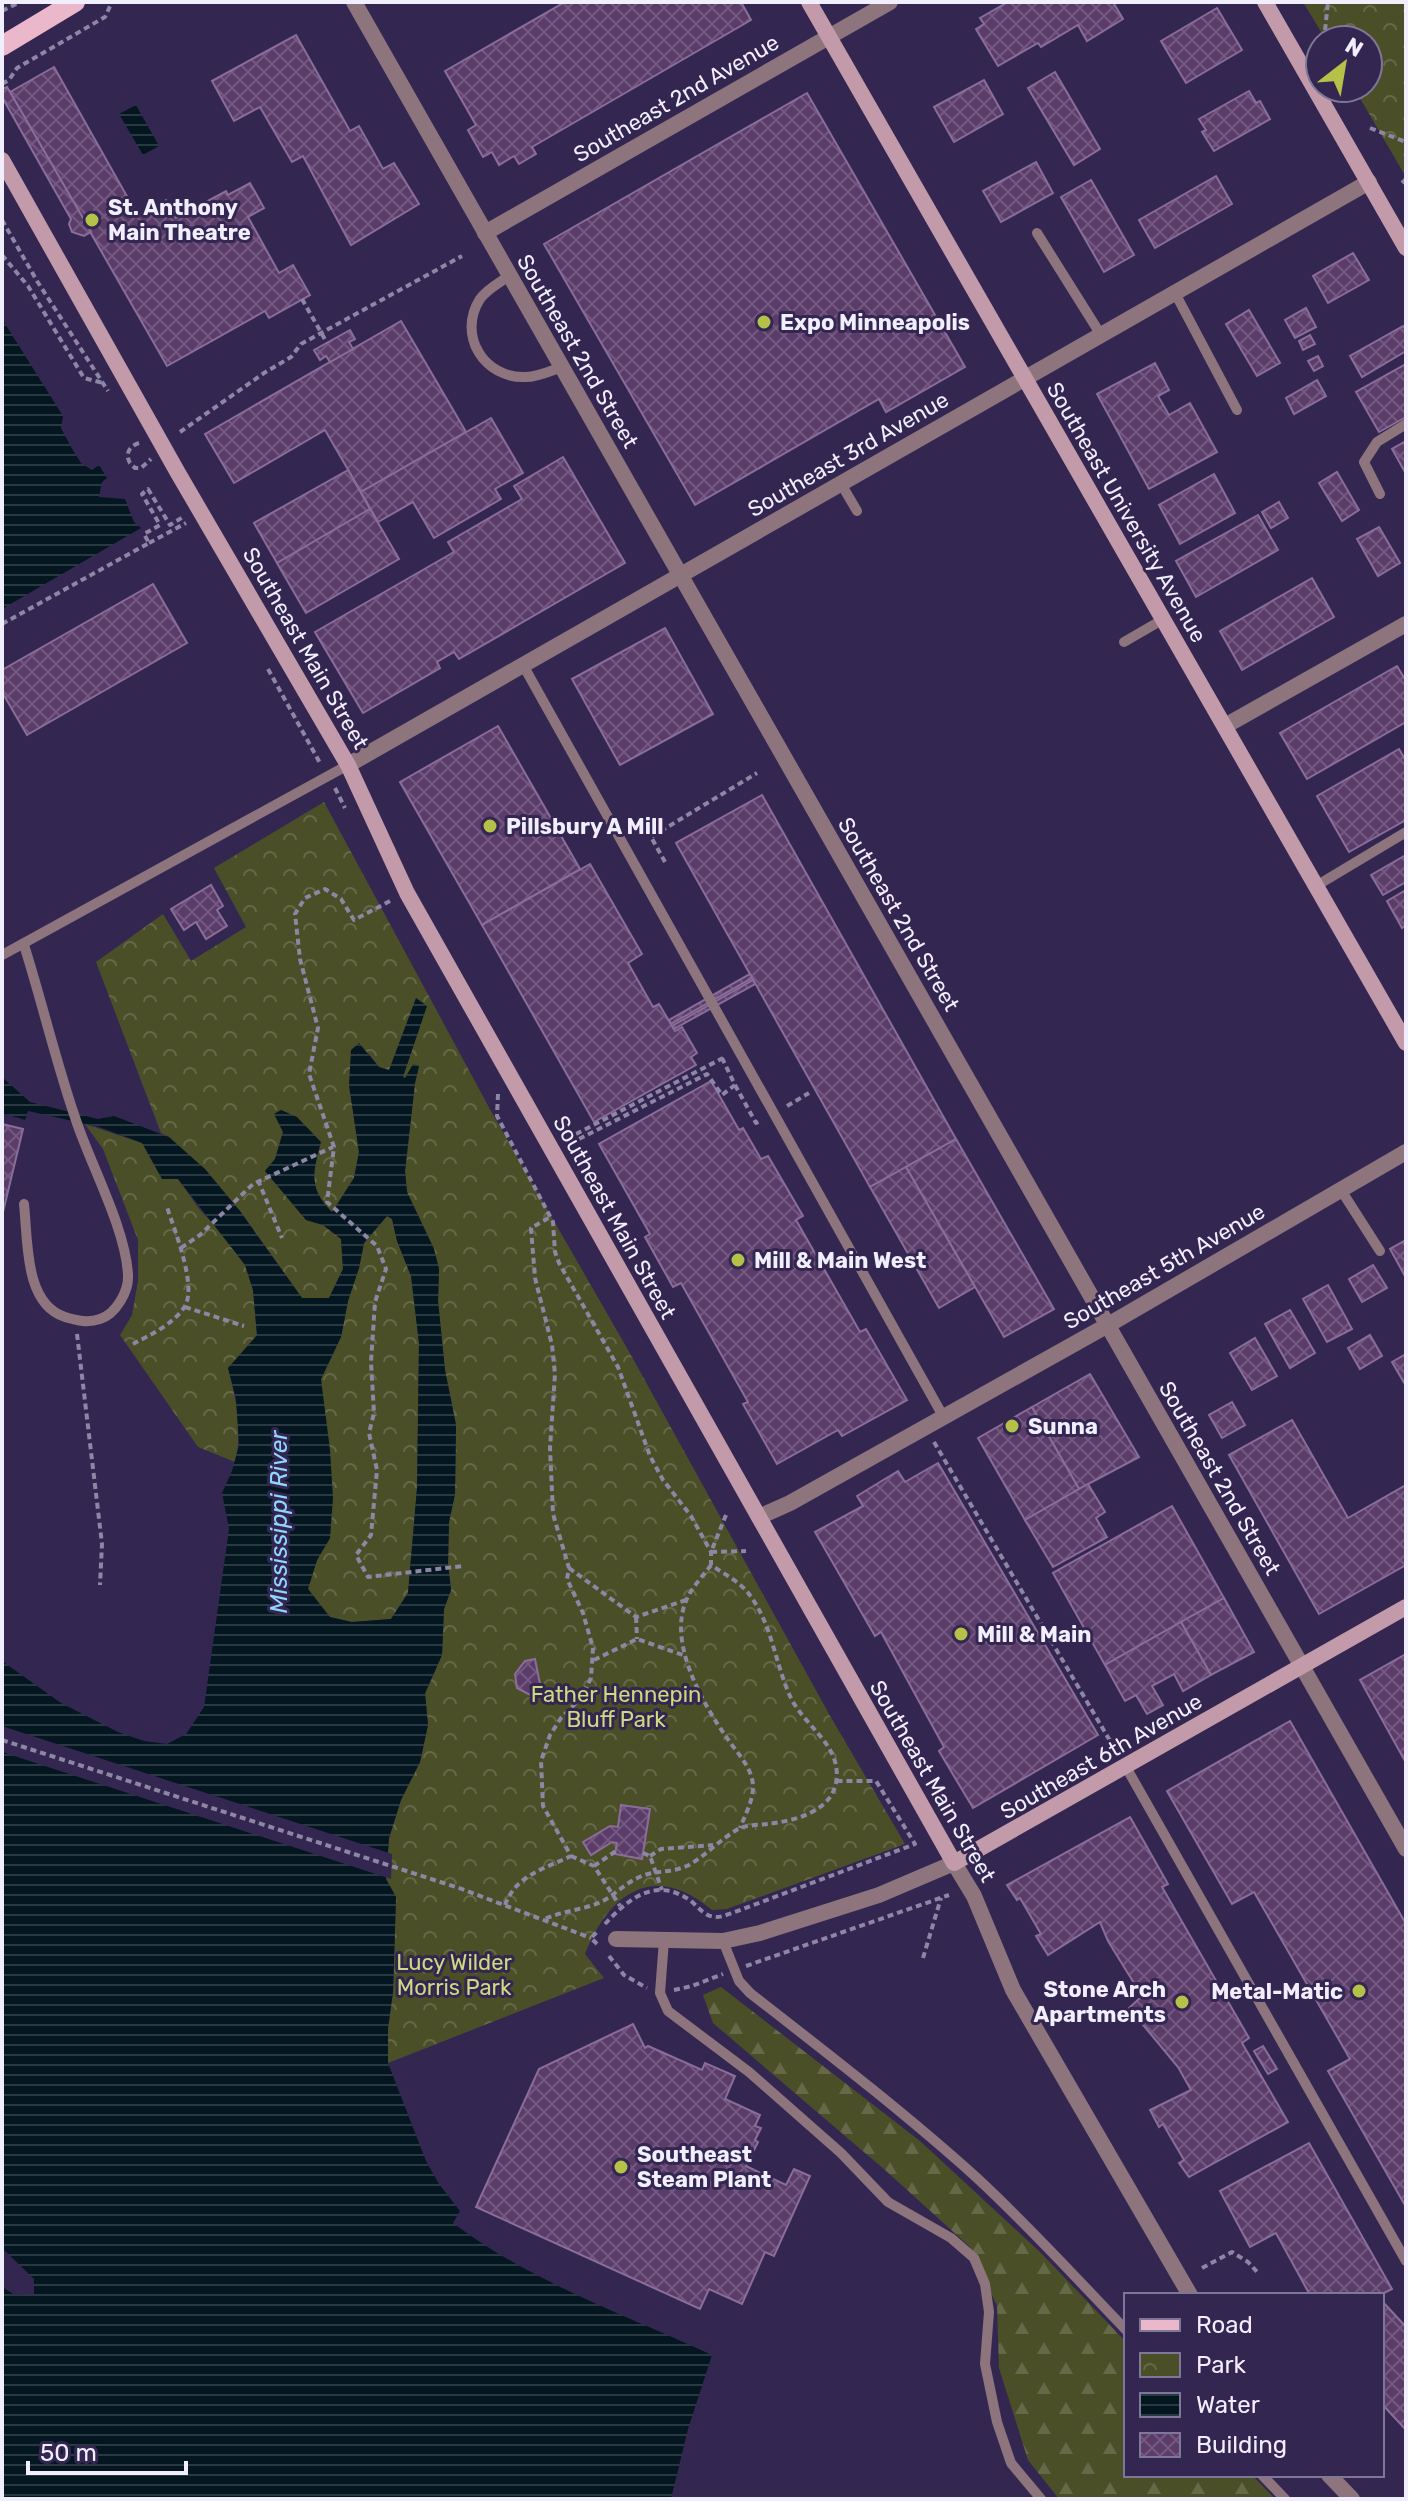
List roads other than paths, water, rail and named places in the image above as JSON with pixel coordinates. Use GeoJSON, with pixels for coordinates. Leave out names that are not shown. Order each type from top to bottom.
{"type":"FeatureCollection","features":[{"type":"Feature","properties":{"kind":"main road"},"geometry":{"type":"LineString","coordinates":[[2,46],[75,2]]}},
{"type":"Feature","properties":{"kind":"street","name":"Southeast 2nd Street"},"geometry":{"type":"LineString","coordinates":[[354,2],[1406,1849]]}},
{"type":"Feature","properties":{"kind":"street","name":"Southeast University Avenue"},"geometry":{"type":"LineString","coordinates":[[809,2],[1406,1043]]}},
{"type":"Feature","properties":{"kind":"street","name":"Southeast 2nd Avenue"},"geometry":{"type":"LineString","coordinates":[[485,233],[890,2]]}},
{"type":"Feature","properties":{"kind":"street"},"geometry":{"type":"LineString","coordinates":[[1265,2],[1406,248]]}},
{"type":"Feature","properties":{"kind":"street","name":"Southeast Main Street"},"geometry":{"type":"LineString","coordinates":[[2,160],[178,473],[348,765],[407,893],[974,1896],[1013,1990],[1189,2293]]}},
{"type":"Feature","properties":{"kind":"street","name":"Southeast 3rd Avenue"},"geometry":{"type":"LineString","coordinates":[[348,765],[1369,182]]}},
{"type":"Feature","properties":{"kind":"street"},"geometry":{"type":"LineString","coordinates":[[1225,726],[1406,624]]}},
{"type":"Feature","properties":{"kind":"street","name":"Southeast 5th Avenue"},"geometry":{"type":"LineString","coordinates":[[759,1517],[790,1503],[1108,1325],[1406,1152]]}},
{"type":"Feature","properties":{"kind":"street","name":"Southeast 6th Avenue"},"geometry":{"type":"LineString","coordinates":[[616,1939],[723,1941],[760,1933],[879,1895],[954,1863],[1406,1607]]}},
{"type":"Feature","properties":{"kind":"street"},"geometry":{"type":"LineString","coordinates":[[1331,2477],[1352,2499]]}},
{"type":"Feature","properties":{"kind":"lane"},"geometry":{"type":"LineString","coordinates":[[1037,233],[1101,335]]}},
{"type":"Feature","properties":{"kind":"lane"},"geometry":{"type":"LineString","coordinates":[[509,276],[480,299],[472,321],[474,346],[491,367],[512,376],[535,376],[562,367]]}},
{"type":"Feature","properties":{"kind":"lane"},"geometry":{"type":"LineString","coordinates":[[1175,293],[1237,410]]}},
{"type":"Feature","properties":{"kind":"lane"},"geometry":{"type":"LineString","coordinates":[[1380,494],[1364,462],[1377,442],[1406,424]]}},
{"type":"Feature","properties":{"kind":"lane"},"geometry":{"type":"LineString","coordinates":[[840,482],[857,511]]}},
{"type":"Feature","properties":{"kind":"lane"},"geometry":{"type":"LineString","coordinates":[[1124,642],[1162,620]]}},
{"type":"Feature","properties":{"kind":"lane"},"geometry":{"type":"LineString","coordinates":[[523,665],[943,1416]]}},
{"type":"Feature","properties":{"kind":"lane"},"geometry":{"type":"LineString","coordinates":[[2,955],[348,765]]}},
{"type":"Feature","properties":{"kind":"lane"},"geometry":{"type":"LineString","coordinates":[[1316,886],[1406,832]]}},
{"type":"Feature","properties":{"kind":"lane"},"geometry":{"type":"LineString","coordinates":[[24,945],[75,1117],[117,1228],[129,1278],[116,1308],[106,1317],[90,1322],[76,1320],[44,1304],[37,1292],[24,1204]]}},
{"type":"Feature","properties":{"kind":"lane"},"geometry":{"type":"LineString","coordinates":[[1341,1190],[1380,1251]]}},
{"type":"Feature","properties":{"kind":"lane"},"geometry":{"type":"LineString","coordinates":[[1126,1767],[1406,2261]]}},
{"type":"Feature","properties":{"kind":"lane"},"geometry":{"type":"LineString","coordinates":[[664,1940],[660,1993],[668,2011],[749,2072],[841,2153],[888,2202],[951,2238],[974,2258],[985,2284],[989,2312],[985,2364],[997,2422],[1011,2463],[1041,2499]]}},
{"type":"Feature","properties":{"kind":"lane"},"geometry":{"type":"LineString","coordinates":[[723,1941],[739,1981],[750,1993],[924,2131],[1025,2224],[1124,2328]]}},
{"type":"Feature","properties":{"kind":"lane"},"geometry":{"type":"LineString","coordinates":[[1264,2477],[1285,2499]]}},
{"type":"Feature","properties":{"kind":"water"},"geometry":{"type":"Polygon","coordinates":[[[136,105],[159,146],[143,155],[119,114],[136,105]]]}},
{"type":"Feature","properties":{"kind":"water"},"geometry":{"type":"Polygon","coordinates":[[[2,319],[63,416],[61,428],[81,463],[92,470],[99,465],[107,478],[102,482],[99,497],[125,499],[134,522],[141,528],[2,609],[2,319]]]}},
{"type":"Feature","properties":{"kind":"water","name":"Mississippi River"},"geometry":{"type":"Polygon","coordinates":[[[416,998],[427,1006],[403,1077],[413,1064],[419,1066],[405,1171],[407,1192],[434,1249],[439,1269],[438,1301],[445,1370],[456,1425],[455,1494],[449,1522],[451,1590],[444,1609],[442,1655],[425,1693],[428,1725],[420,1762],[401,1800],[389,1838],[386,1879],[396,1897],[388,2063],[426,2161],[460,2211],[453,2223],[482,2244],[546,2280],[712,2355],[688,2429],[671,2499],[2,2499],[2,2287],[15,2295],[34,2294],[34,2279],[2,2248],[2,1661],[61,1703],[118,1732],[144,1741],[167,1744],[186,1734],[204,1707],[229,1529],[222,1493],[239,1445],[236,1399],[228,1368],[257,1335],[253,1290],[245,1265],[178,1179],[162,1179],[142,1143],[99,1127],[28,1111],[25,1120],[2,1113],[2,1077],[30,1102],[98,1119],[114,1116],[169,1137],[205,1169],[240,1211],[302,1298],[329,1298],[343,1269],[341,1239],[323,1225],[306,1220],[265,1171],[275,1159],[283,1132],[274,1114],[281,1110],[297,1117],[321,1142],[314,1180],[319,1195],[332,1212],[354,1178],[359,1152],[349,1085],[351,1050],[359,1043],[379,1067],[389,1070],[416,998]],[[387,1216],[364,1243],[341,1337],[321,1379],[333,1498],[330,1538],[317,1560],[308,1589],[330,1617],[352,1622],[391,1619],[408,1593],[417,1488],[419,1343],[411,1276],[392,1219],[387,1216]]]}},
{"type":"Feature","properties":{"kind":"place","name":"St. Anthony Main Theatre"},"geometry":{"type":"Point","coordinates":[92,220]}},
{"type":"Feature","properties":{"kind":"place","name":"Expo Minneapolis"},"geometry":{"type":"Point","coordinates":[764,322]}},
{"type":"Feature","properties":{"kind":"place","name":"Pillsbury A Mill"},"geometry":{"type":"Point","coordinates":[490,826]}},
{"type":"Feature","properties":{"kind":"place","name":"Mill & Main West"},"geometry":{"type":"Point","coordinates":[738,1260]}},
{"type":"Feature","properties":{"kind":"place","name":"Sunna"},"geometry":{"type":"Point","coordinates":[1012,1426]}},
{"type":"Feature","properties":{"kind":"place","name":"Mill & Main"},"geometry":{"type":"Point","coordinates":[961,1634]}},
{"type":"Feature","properties":{"kind":"place","name":"Metal-Matic"},"geometry":{"type":"Point","coordinates":[1359,1991]}},
{"type":"Feature","properties":{"kind":"place","name":"Stone Arch Apartments"},"geometry":{"type":"Point","coordinates":[1182,2002]}},
{"type":"Feature","properties":{"kind":"place","name":"Southeast Steam Plant"},"geometry":{"type":"Point","coordinates":[621,2167]}},
{"type":"Feature","properties":{"kind":"park label","name":"Father Hennepin Bluff Park"},"geometry":{"type":"Point","coordinates":[616,1706]}},
{"type":"Feature","properties":{"kind":"park label","name":"Lucy Wilder Morris Park"},"geometry":{"type":"Point","coordinates":[454,1974]}}]}
